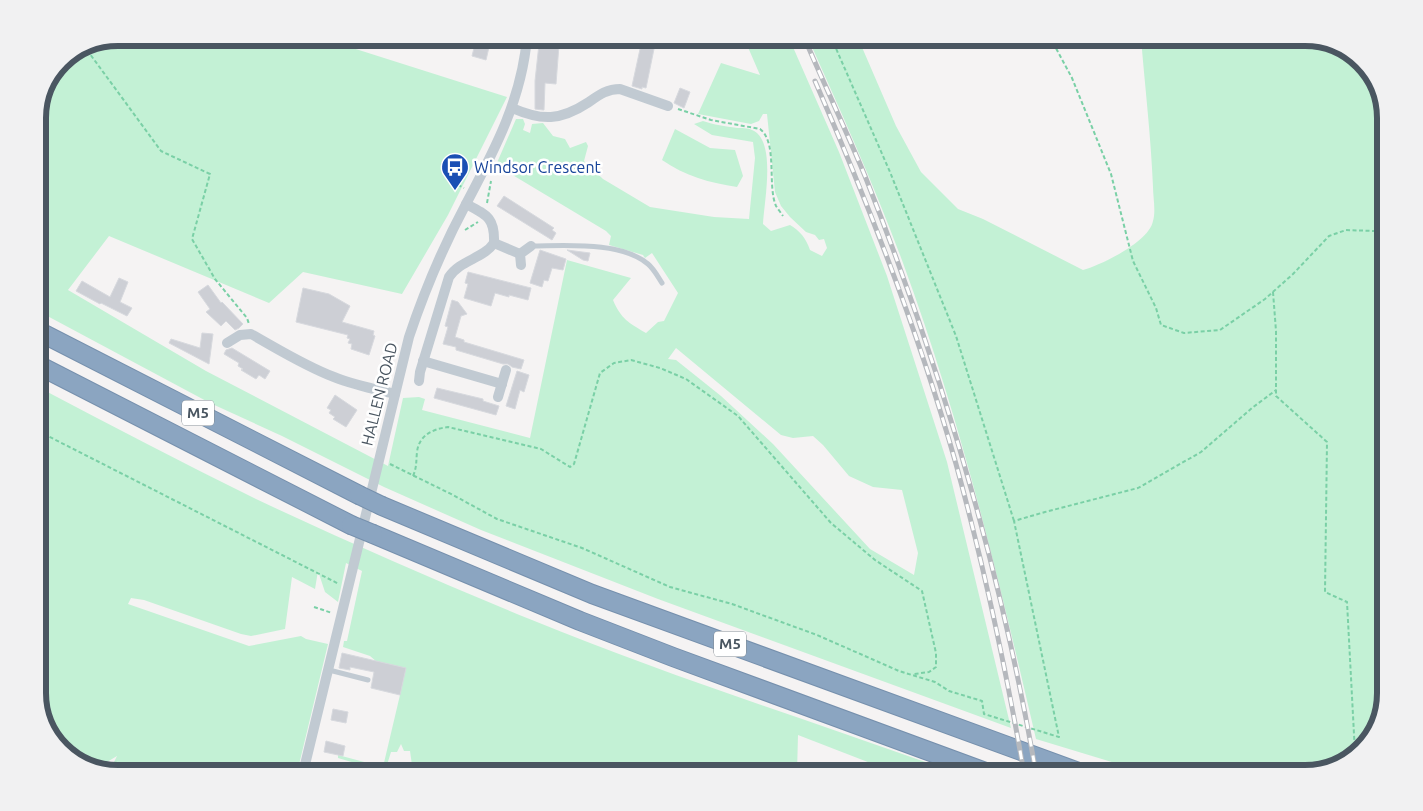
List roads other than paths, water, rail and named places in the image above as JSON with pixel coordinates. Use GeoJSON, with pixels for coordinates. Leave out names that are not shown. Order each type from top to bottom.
{"type":"FeatureCollection","features":[{"type":"Feature","properties":{"kind":"highway","name":"M5"},"geometry":{"type":"LineString","coordinates":[[46,335],[382,506],[592,594],[1057,765]]}},
{"type":"Feature","properties":{"kind":"highway","name":"M5"},"geometry":{"type":"LineString","coordinates":[[46,369],[351,525],[580,621],[964,765]]}},
{"type":"Feature","properties":{"kind":"street","name":"HALLEN ROAD"},"geometry":{"type":"LineString","coordinates":[[305,765],[409,337],[428,284],[466,204],[488,165],[512,108],[520,81],[526,46]]}},
{"type":"Feature","properties":{"kind":"street"},"geometry":{"type":"LineString","coordinates":[[512,108],[540,118],[550,117],[578,109],[606,91],[613,89],[620,89],[668,106]]}},
{"type":"Feature","properties":{"kind":"street"},"geometry":{"type":"LineString","coordinates":[[419,381],[423,361],[449,277],[458,266],[486,252],[494,243],[495,230],[492,223],[476,209],[466,204]]}},
{"type":"Feature","properties":{"kind":"street"},"geometry":{"type":"LineString","coordinates":[[494,243],[520,260],[531,246]]}},
{"type":"Feature","properties":{"kind":"street"},"geometry":{"type":"LineString","coordinates":[[227,343],[240,335],[251,334],[306,365],[333,377],[395,394]]}},
{"type":"Feature","properties":{"kind":"street"},"geometry":{"type":"LineString","coordinates":[[423,361],[502,384]]}},
{"type":"Feature","properties":{"kind":"street"},"geometry":{"type":"LineString","coordinates":[[498,396],[506,370]]}},
{"type":"Feature","properties":{"kind":"lane"},"geometry":{"type":"LineString","coordinates":[[531,246],[598,246],[616,250],[640,258],[650,265],[662,283]]}},
{"type":"Feature","properties":{"kind":"lane"},"geometry":{"type":"LineString","coordinates":[[329,670],[368,680]]}},
{"type":"Feature","properties":{"kind":"railway"},"geometry":{"type":"LineString","coordinates":[[808,46],[865,176],[893,248],[943,396],[987,546],[1022,697],[1035,765]]}},
{"type":"Feature","properties":{"kind":"railway"},"geometry":{"type":"LineString","coordinates":[[815,81],[874,222],[942,415],[985,579],[1010,695],[1023,765]]}},
{"type":"Feature","properties":{"kind":"place","name":"Windsor Crescent"},"geometry":{"type":"Point","coordinates":[455,191]}}]}
